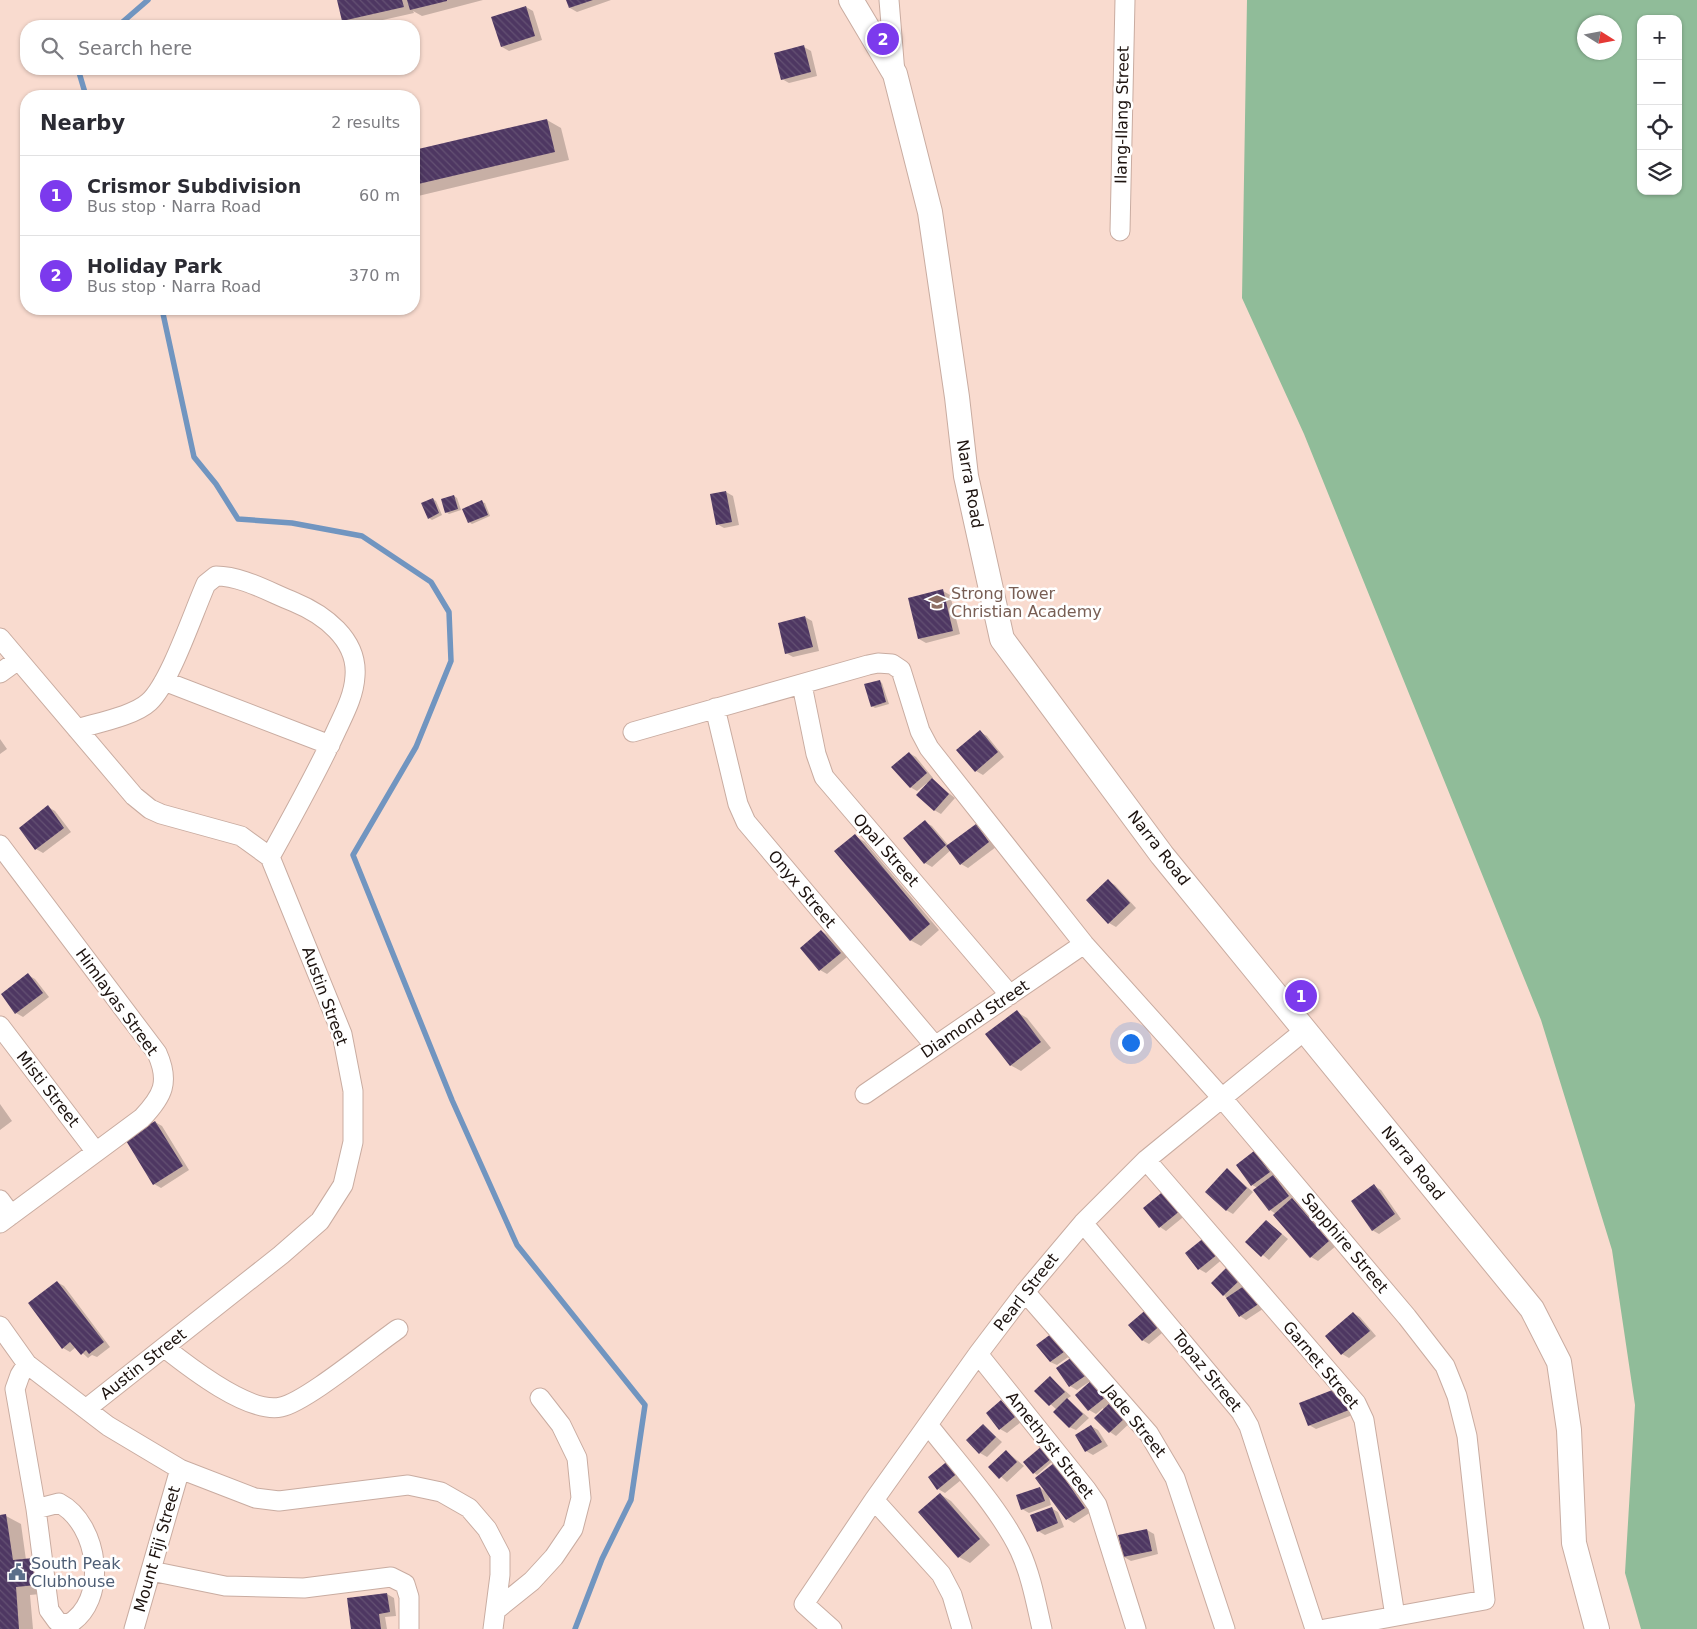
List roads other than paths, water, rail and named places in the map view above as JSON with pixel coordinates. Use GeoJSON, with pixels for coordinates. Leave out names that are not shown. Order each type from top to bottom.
{"type":"FeatureCollection","features":[{"type":"Feature","properties":{"kind":"street","name":"Narra Road"},"geometry":{"type":"LineString","coordinates":[[851,0],[895,74],[930,212],[957,397],[966,476],[1002,639],[1162,855],[1532,1309],[1559,1362],[1570,1430],[1574,1543],[1597,1629]]}},
{"type":"Feature","properties":{"kind":"street"},"geometry":{"type":"LineString","coordinates":[[889,0],[895,74]]}},
{"type":"Feature","properties":{"kind":"street","name":"Ilang-Ilang Street"},"geometry":{"type":"LineString","coordinates":[[1120,231],[1125,0]]}},
{"type":"Feature","properties":{"kind":"street"},"geometry":{"type":"LineString","coordinates":[[0,638],[18,660],[134,796],[150,809],[241,836],[270,857],[330,745],[351,698],[355,674],[352,654],[329,621],[315,610],[238,579],[216,576],[206,584],[164,680],[149,702],[139,708],[77,729]]}},
{"type":"Feature","properties":{"kind":"street"},"geometry":{"type":"LineString","coordinates":[[0,673],[18,660]]}},
{"type":"Feature","properties":{"kind":"street","name":"Sapphire Street"},"geometry":{"type":"LineString","coordinates":[[802,685],[878,663],[892,664],[901,670],[920,731],[929,748],[1084,944],[1222,1098],[1407,1317],[1445,1366],[1457,1396],[1467,1436],[1485,1600],[1395,1616]]}},
{"type":"Feature","properties":{"kind":"street"},"geometry":{"type":"LineString","coordinates":[[164,680],[330,745]]}},
{"type":"Feature","properties":{"kind":"street"},"geometry":{"type":"LineString","coordinates":[[633,732],[802,685]]}},
{"type":"Feature","properties":{"kind":"street","name":"Opal Street"},"geometry":{"type":"LineString","coordinates":[[802,685],[816,754],[824,777],[1010,995]]}},
{"type":"Feature","properties":{"kind":"street","name":"Onyx Street"},"geometry":{"type":"LineString","coordinates":[[715,708],[738,804],[746,822],[935,1046]]}},
{"type":"Feature","properties":{"kind":"street","name":"Himlayas Street"},"geometry":{"type":"LineString","coordinates":[[0,845],[157,1053],[163,1066],[164,1083],[157,1103],[142,1118],[6,1219]]}},
{"type":"Feature","properties":{"kind":"street","name":"Austin Street"},"geometry":{"type":"LineString","coordinates":[[86,1409],[165,1348],[320,1221],[343,1185],[353,1142],[353,1091],[342,1034],[270,857]]}},
{"type":"Feature","properties":{"kind":"street","name":"Diamond Street"},"geometry":{"type":"LineString","coordinates":[[866,1094],[1084,944]]}},
{"type":"Feature","properties":{"kind":"street","name":"Misti Street"},"geometry":{"type":"LineString","coordinates":[[0,1026],[96,1152]]}},
{"type":"Feature","properties":{"kind":"street","name":"Pearl Street"},"geometry":{"type":"LineString","coordinates":[[832,1629],[804,1604],[874,1500],[929,1426],[978,1354],[1026,1292],[1083,1223],[1146,1160],[1304,1030]]}},
{"type":"Feature","properties":{"kind":"street","name":"Garnet Street"},"geometry":{"type":"LineString","coordinates":[[1146,1160],[1356,1403],[1364,1420],[1395,1616]]}},
{"type":"Feature","properties":{"kind":"street"},"geometry":{"type":"LineString","coordinates":[[0,1200],[6,1219]]}},
{"type":"Feature","properties":{"kind":"street","name":"Topaz Street"},"geometry":{"type":"LineString","coordinates":[[1083,1223],[1241,1412],[1249,1426],[1315,1629]]}},
{"type":"Feature","properties":{"kind":"street","name":"Jade Street"},"geometry":{"type":"LineString","coordinates":[[1026,1292],[1149,1434],[1167,1461],[1176,1478],[1225,1629]]}},
{"type":"Feature","properties":{"kind":"street"},"geometry":{"type":"LineString","coordinates":[[0,1326],[27,1364],[108,1426],[180,1469],[255,1498],[279,1501],[408,1485],[442,1492],[470,1508],[487,1529],[500,1554],[500,1575],[493,1629]]}},
{"type":"Feature","properties":{"kind":"street"},"geometry":{"type":"LineString","coordinates":[[165,1348],[191,1368],[242,1398],[261,1406],[281,1407],[300,1399],[398,1329]]}},
{"type":"Feature","properties":{"kind":"street","name":"Amethyst Street"},"geometry":{"type":"LineString","coordinates":[[978,1354],[1086,1488],[1097,1505],[1136,1629]]}},
{"type":"Feature","properties":{"kind":"street"},"geometry":{"type":"LineString","coordinates":[[27,1364],[20,1375],[15,1389],[36,1509],[49,1610],[57,1621],[67,1625],[80,1619],[89,1604],[95,1580],[93,1554],[83,1529],[70,1509],[59,1503],[36,1509]]}},
{"type":"Feature","properties":{"kind":"street"},"geometry":{"type":"LineString","coordinates":[[496,1610],[532,1581],[554,1557],[573,1529],[581,1498],[577,1458],[561,1425],[540,1398]]}},
{"type":"Feature","properties":{"kind":"street"},"geometry":{"type":"LineString","coordinates":[[929,1426],[1007,1528],[1020,1552],[1028,1574],[1042,1629]]}},
{"type":"Feature","properties":{"kind":"street","name":"Mount Fiji Street"},"geometry":{"type":"LineString","coordinates":[[134,1629],[180,1469]]}},
{"type":"Feature","properties":{"kind":"street"},"geometry":{"type":"LineString","coordinates":[[874,1500],[941,1574],[952,1595],[962,1629]]}},
{"type":"Feature","properties":{"kind":"street"},"geometry":{"type":"LineString","coordinates":[[151,1571],[225,1586],[304,1588],[391,1577],[405,1584],[409,1597],[408,1629]]}},
{"type":"Feature","properties":{"kind":"street"},"geometry":{"type":"LineString","coordinates":[[1325,1629],[1395,1616]]}},
{"type":"Feature","properties":{"kind":"waterway"},"geometry":{"type":"LineString","coordinates":[[125,20],[148,0]]}},
{"type":"Feature","properties":{"kind":"waterway"},"geometry":{"type":"LineString","coordinates":[[80,75],[84,90]]}},
{"type":"Feature","properties":{"kind":"waterway"},"geometry":{"type":"LineString","coordinates":[[163,315],[194,457],[216,484],[238,519],[292,523],[362,536],[431,582],[449,612],[451,661],[416,747],[353,855],[452,1100],[517,1245],[645,1405],[631,1500],[602,1559],[575,1629]]}},
{"type":"Feature","properties":{"kind":"place","name":"Holiday Park"},"geometry":{"type":"Point","coordinates":[883,39]}},
{"type":"Feature","properties":{"kind":"place","name":"Strong Tower Christian Academy"},"geometry":{"type":"Point","coordinates":[937,602]}},
{"type":"Feature","properties":{"kind":"place","name":"Crismor Subdivision"},"geometry":{"type":"Point","coordinates":[1301,996]}},
{"type":"Feature","properties":{"kind":"place","name":"South Peak Clubhouse"},"geometry":{"type":"Point","coordinates":[17,1572]}}]}
